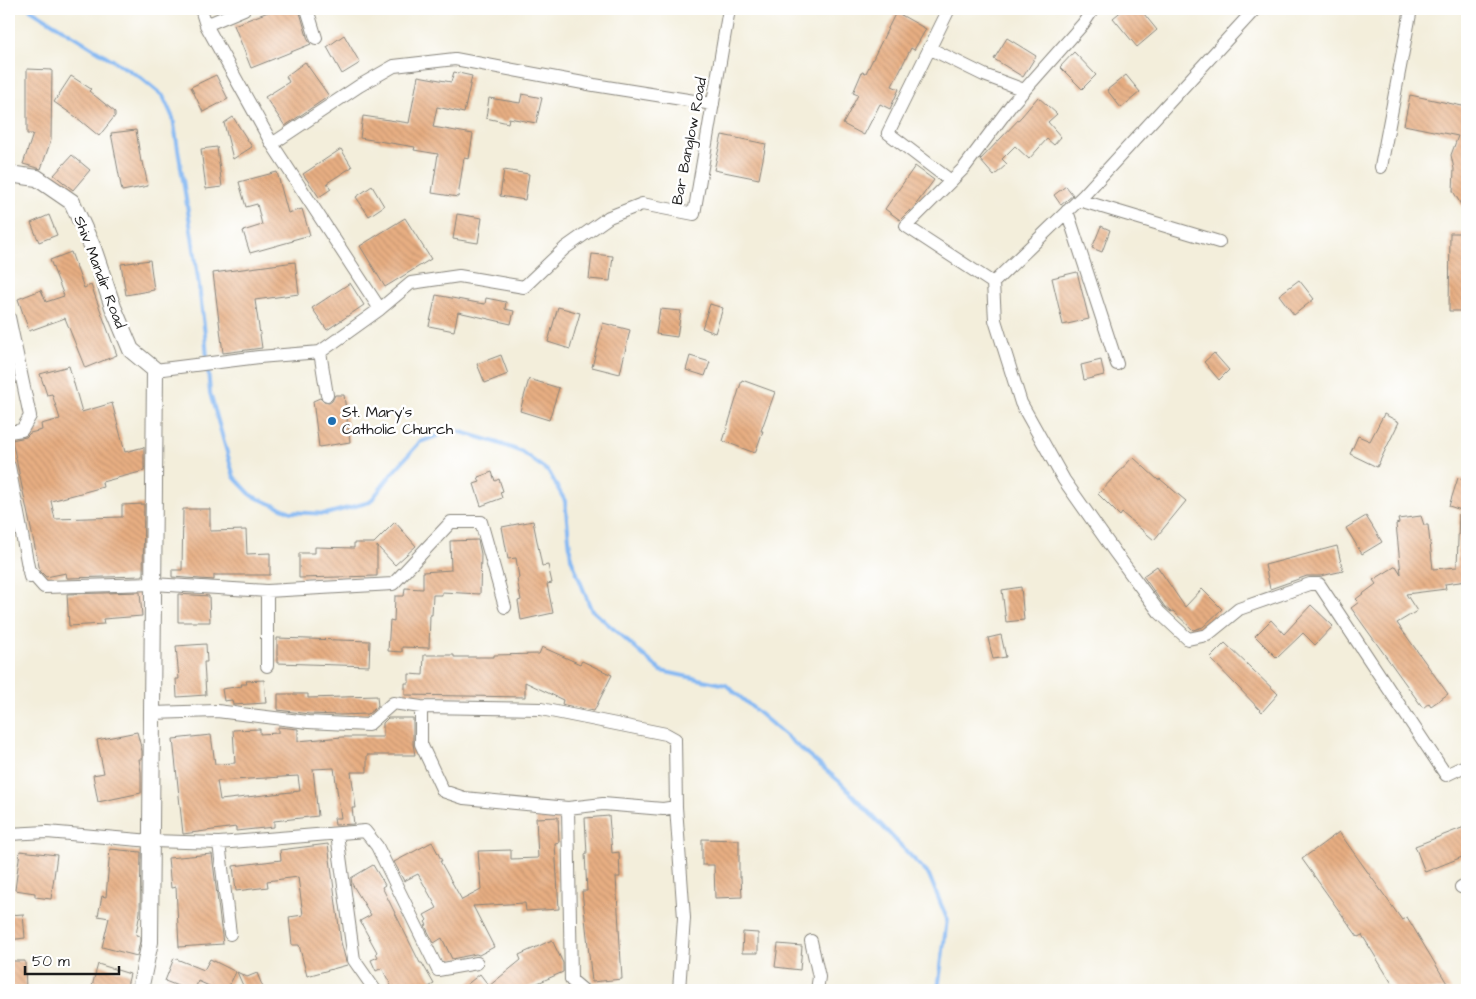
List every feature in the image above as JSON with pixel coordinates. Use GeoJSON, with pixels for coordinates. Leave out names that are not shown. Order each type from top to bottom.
{"type":"FeatureCollection","features":[{"type":"Feature","properties":{"kind":"street"},"geometry":{"type":"LineString","coordinates":[[201,9],[206,24],[272,144],[380,309]]}},
{"type":"Feature","properties":{"kind":"street"},"geometry":{"type":"LineString","coordinates":[[206,24],[244,9]]}},
{"type":"Feature","properties":{"kind":"street"},"geometry":{"type":"LineString","coordinates":[[307,9],[316,38]]}},
{"type":"Feature","properties":{"kind":"street","name":"Bar Banglow Road"},"geometry":{"type":"LineString","coordinates":[[320,352],[380,309],[411,283],[459,276],[524,287],[565,248],[610,217],[642,204],[694,214],[729,9]]}},
{"type":"Feature","properties":{"kind":"street"},"geometry":{"type":"LineString","coordinates":[[949,9],[888,133],[951,181]]}},
{"type":"Feature","properties":{"kind":"street"},"geometry":{"type":"LineString","coordinates":[[993,283],[906,226],[964,168],[1024,90],[1083,24],[1093,9]]}},
{"type":"Feature","properties":{"kind":"street"},"geometry":{"type":"LineString","coordinates":[[1255,9],[1079,200],[993,283],[995,320],[1021,403],[1064,480],[1159,612],[1188,639],[1207,635],[1239,609],[1310,584],[1319,584],[1446,775],[1467,765]]}},
{"type":"Feature","properties":{"kind":"street"},"geometry":{"type":"LineString","coordinates":[[1381,167],[1411,9]]}},
{"type":"Feature","properties":{"kind":"street"},"geometry":{"type":"LineString","coordinates":[[929,48],[984,75],[1024,90]]}},
{"type":"Feature","properties":{"kind":"street"},"geometry":{"type":"LineString","coordinates":[[272,144],[359,86],[394,66],[455,59],[594,85],[713,104]]}},
{"type":"Feature","properties":{"kind":"street","name":"Shiv Mandir Road"},"geometry":{"type":"LineString","coordinates":[[9,175],[37,178],[72,202],[93,248],[112,307],[131,350],[155,370]]}},
{"type":"Feature","properties":{"kind":"street"},"geometry":{"type":"LineString","coordinates":[[1079,200],[1219,242]]}},
{"type":"Feature","properties":{"kind":"street"},"geometry":{"type":"LineString","coordinates":[[1067,211],[1116,364]]}},
{"type":"Feature","properties":{"kind":"street"},"geometry":{"type":"LineString","coordinates":[[9,317],[30,416],[22,430],[9,432]]}},
{"type":"Feature","properties":{"kind":"street"},"geometry":{"type":"LineString","coordinates":[[140,990],[150,942],[155,370],[258,357],[320,352],[327,395]]}},
{"type":"Feature","properties":{"kind":"street"},"geometry":{"type":"LineString","coordinates":[[9,466],[31,583]]}},
{"type":"Feature","properties":{"kind":"street"},"geometry":{"type":"LineString","coordinates":[[28,569],[44,587],[153,584],[267,591],[393,584],[451,522],[481,522],[506,607]]}},
{"type":"Feature","properties":{"kind":"street"},"geometry":{"type":"LineString","coordinates":[[267,591],[267,666]]}},
{"type":"Feature","properties":{"kind":"street"},"geometry":{"type":"LineString","coordinates":[[152,713],[217,711],[308,722],[368,725],[393,703],[421,707],[541,709],[666,734],[675,739],[676,807],[684,918],[679,990]]}},
{"type":"Feature","properties":{"kind":"street"},"geometry":{"type":"LineString","coordinates":[[421,707],[420,744],[443,790],[464,798],[568,808],[603,804],[664,809],[676,807]]}},
{"type":"Feature","properties":{"kind":"street"},"geometry":{"type":"LineString","coordinates":[[568,808],[571,980],[583,990]]}},
{"type":"Feature","properties":{"kind":"street"},"geometry":{"type":"LineString","coordinates":[[9,834],[47,832],[151,841],[219,843],[365,831],[378,846],[438,970],[477,963]]}},
{"type":"Feature","properties":{"kind":"street"},"geometry":{"type":"LineString","coordinates":[[336,834],[354,960],[375,990]]}},
{"type":"Feature","properties":{"kind":"street"},"geometry":{"type":"LineString","coordinates":[[219,843],[230,934]]}},
{"type":"Feature","properties":{"kind":"street"},"geometry":{"type":"LineString","coordinates":[[811,941],[819,977],[817,990]]}},
{"type":"Feature","properties":{"kind":"building"},"geometry":{"type":"Polygon","coordinates":[[[276,9],[299,9],[308,40],[311,44],[251,68],[234,25],[276,9]]]}},
{"type":"Feature","properties":{"kind":"building"},"geometry":{"type":"Polygon","coordinates":[[[1124,9],[1140,9],[1157,30],[1137,47],[1113,18],[1124,9]]]}},
{"type":"Feature","properties":{"kind":"building"},"geometry":{"type":"Polygon","coordinates":[[[896,12],[926,29],[914,50],[911,48],[892,86],[899,89],[890,109],[880,104],[864,135],[843,124],[858,95],[853,93],[862,72],[866,73],[896,12]]]}},
{"type":"Feature","properties":{"kind":"building"},"geometry":{"type":"Polygon","coordinates":[[[344,35],[360,63],[342,74],[327,47],[344,35]]]}},
{"type":"Feature","properties":{"kind":"building"},"geometry":{"type":"Polygon","coordinates":[[[1007,38],[1036,56],[1023,77],[994,59],[1007,38]]]}},
{"type":"Feature","properties":{"kind":"building"},"geometry":{"type":"Polygon","coordinates":[[[1074,52],[1096,75],[1082,89],[1060,67],[1074,52]]]}},
{"type":"Feature","properties":{"kind":"building"},"geometry":{"type":"Polygon","coordinates":[[[305,62],[329,96],[285,126],[265,97],[289,82],[286,76],[305,62]]]}},
{"type":"Feature","properties":{"kind":"building"},"geometry":{"type":"Polygon","coordinates":[[[27,69],[52,70],[51,140],[41,169],[23,164],[33,134],[27,134],[27,69]]]}},
{"type":"Feature","properties":{"kind":"building"},"geometry":{"type":"Polygon","coordinates":[[[454,72],[472,76],[464,113],[437,107],[433,127],[473,134],[469,159],[464,158],[458,197],[432,193],[438,154],[414,150],[415,147],[360,138],[363,116],[409,123],[418,76],[451,82],[454,72]]]}},
{"type":"Feature","properties":{"kind":"building"},"geometry":{"type":"Polygon","coordinates":[[[216,75],[228,99],[203,112],[191,87],[216,75]]]}},
{"type":"Feature","properties":{"kind":"building"},"geometry":{"type":"Polygon","coordinates":[[[1126,75],[1140,92],[1121,108],[1107,90],[1126,75]]]}},
{"type":"Feature","properties":{"kind":"building"},"geometry":{"type":"Polygon","coordinates":[[[71,76],[91,89],[89,91],[115,112],[115,116],[99,136],[54,102],[71,76]]]}},
{"type":"Feature","properties":{"kind":"building"},"geometry":{"type":"Polygon","coordinates":[[[522,94],[542,98],[536,123],[509,118],[508,123],[486,118],[489,98],[520,103],[522,94]]]}},
{"type":"Feature","properties":{"kind":"building"},"geometry":{"type":"Polygon","coordinates":[[[1410,95],[1467,107],[1467,215],[1453,191],[1454,169],[1451,155],[1458,136],[1404,125],[1410,95]]]}},
{"type":"Feature","properties":{"kind":"building"},"geometry":{"type":"Polygon","coordinates":[[[1038,97],[1057,114],[1048,122],[1061,137],[1054,145],[1047,139],[1029,159],[1015,146],[1002,159],[1007,164],[994,176],[980,160],[1038,97]]]}},
{"type":"Feature","properties":{"kind":"building"},"geometry":{"type":"Polygon","coordinates":[[[233,117],[252,147],[233,159],[224,123],[233,117]]]}},
{"type":"Feature","properties":{"kind":"building"},"geometry":{"type":"Polygon","coordinates":[[[136,130],[141,162],[143,162],[148,186],[122,191],[111,133],[136,130]]]}},
{"type":"Feature","properties":{"kind":"building"},"geometry":{"type":"Polygon","coordinates":[[[722,135],[766,144],[759,179],[714,170],[722,135]]]}},
{"type":"Feature","properties":{"kind":"building"},"geometry":{"type":"Polygon","coordinates":[[[217,147],[222,187],[206,189],[201,149],[217,147]]]}},
{"type":"Feature","properties":{"kind":"building"},"geometry":{"type":"Polygon","coordinates":[[[341,149],[352,167],[327,183],[331,189],[319,197],[303,174],[341,149]]]}},
{"type":"Feature","properties":{"kind":"building"},"geometry":{"type":"Polygon","coordinates":[[[72,155],[90,170],[73,190],[54,175],[72,155]]]}},
{"type":"Feature","properties":{"kind":"building"},"geometry":{"type":"Polygon","coordinates":[[[915,166],[934,180],[917,203],[900,220],[885,209],[915,166]]]}},
{"type":"Feature","properties":{"kind":"building"},"geometry":{"type":"Polygon","coordinates":[[[504,170],[529,174],[525,200],[500,196],[504,170]]]}},
{"type":"Feature","properties":{"kind":"building"},"geometry":{"type":"Polygon","coordinates":[[[277,172],[288,213],[302,209],[310,235],[250,253],[243,231],[262,225],[257,204],[246,207],[239,182],[277,172]]]}},
{"type":"Feature","properties":{"kind":"building"},"geometry":{"type":"Polygon","coordinates":[[[372,186],[384,206],[369,216],[356,197],[372,186]]]}},
{"type":"Feature","properties":{"kind":"building"},"geometry":{"type":"Polygon","coordinates":[[[1066,186],[1073,195],[1061,205],[1054,195],[1066,186]]]}},
{"type":"Feature","properties":{"kind":"building"},"geometry":{"type":"Polygon","coordinates":[[[457,214],[482,218],[478,243],[453,239],[457,214]]]}},
{"type":"Feature","properties":{"kind":"building"},"geometry":{"type":"Polygon","coordinates":[[[49,215],[57,235],[39,242],[31,223],[49,215]]]}},
{"type":"Feature","properties":{"kind":"building"},"geometry":{"type":"Polygon","coordinates":[[[405,218],[431,259],[385,287],[360,246],[405,218]]]}},
{"type":"Feature","properties":{"kind":"building"},"geometry":{"type":"Polygon","coordinates":[[[1101,226],[1110,230],[1102,252],[1092,248],[1101,226]]]}},
{"type":"Feature","properties":{"kind":"building"},"geometry":{"type":"Polygon","coordinates":[[[1450,233],[1467,233],[1467,311],[1449,311],[1450,233]]]}},
{"type":"Feature","properties":{"kind":"building"},"geometry":{"type":"Polygon","coordinates":[[[71,252],[84,288],[91,285],[117,355],[85,368],[65,318],[29,331],[18,299],[41,290],[46,302],[64,296],[50,260],[71,252]]]}},
{"type":"Feature","properties":{"kind":"building"},"geometry":{"type":"Polygon","coordinates":[[[592,254],[613,256],[610,281],[589,279],[592,254]]]}},
{"type":"Feature","properties":{"kind":"building"},"geometry":{"type":"Polygon","coordinates":[[[150,260],[154,290],[126,295],[121,264],[150,260]]]}},
{"type":"Feature","properties":{"kind":"building"},"geometry":{"type":"Polygon","coordinates":[[[295,262],[299,294],[255,300],[262,348],[223,353],[213,273],[295,262]]]}},
{"type":"Feature","properties":{"kind":"building"},"geometry":{"type":"Polygon","coordinates":[[[1077,272],[1089,319],[1063,325],[1052,278],[1077,272]]]}},
{"type":"Feature","properties":{"kind":"building"},"geometry":{"type":"Polygon","coordinates":[[[1299,280],[1314,299],[1294,315],[1279,295],[1299,280]]]}},
{"type":"Feature","properties":{"kind":"building"},"geometry":{"type":"Polygon","coordinates":[[[350,283],[364,305],[327,330],[312,308],[350,283]]]}},
{"type":"Feature","properties":{"kind":"building"},"geometry":{"type":"Polygon","coordinates":[[[436,295],[485,304],[486,298],[506,302],[505,309],[514,311],[511,324],[458,312],[454,331],[429,326],[436,295]]]}},
{"type":"Feature","properties":{"kind":"building"},"geometry":{"type":"Polygon","coordinates":[[[710,304],[723,308],[715,333],[702,328],[710,304]]]}},
{"type":"Feature","properties":{"kind":"building"},"geometry":{"type":"Polygon","coordinates":[[[558,307],[580,313],[570,349],[548,342],[558,307]]]}},
{"type":"Feature","properties":{"kind":"building"},"geometry":{"type":"Polygon","coordinates":[[[660,309],[681,311],[677,337],[656,334],[660,309]]]}},
{"type":"Feature","properties":{"kind":"building"},"geometry":{"type":"Polygon","coordinates":[[[603,323],[630,330],[620,374],[592,367],[603,323]]]}},
{"type":"Feature","properties":{"kind":"building"},"geometry":{"type":"Polygon","coordinates":[[[1214,353],[1229,370],[1219,380],[1204,362],[1214,353]]]}},
{"type":"Feature","properties":{"kind":"building"},"geometry":{"type":"Polygon","coordinates":[[[501,355],[508,374],[485,383],[477,364],[501,355]]]}},
{"type":"Feature","properties":{"kind":"building"},"geometry":{"type":"Polygon","coordinates":[[[690,356],[710,362],[705,376],[686,370],[690,356]]]}},
{"type":"Feature","properties":{"kind":"building"},"geometry":{"type":"Polygon","coordinates":[[[1101,360],[1104,375],[1084,380],[1081,365],[1101,360]]]}},
{"type":"Feature","properties":{"kind":"building"},"geometry":{"type":"Polygon","coordinates":[[[69,366],[82,412],[112,403],[125,452],[144,447],[144,471],[102,482],[103,487],[51,501],[55,519],[122,517],[122,505],[144,504],[143,576],[67,578],[66,573],[46,577],[40,571],[12,440],[26,437],[30,433],[42,430],[41,424],[60,419],[52,394],[47,395],[40,374],[69,366]]]}},
{"type":"Feature","properties":{"kind":"building"},"geometry":{"type":"Polygon","coordinates":[[[529,379],[559,388],[549,420],[520,411],[529,379]]]}},
{"type":"Feature","properties":{"kind":"building"},"geometry":{"type":"Polygon","coordinates":[[[742,380],[775,392],[755,453],[723,441],[742,380]]]}},
{"type":"Feature","properties":{"kind":"building","name":"St. Mary's Catholic Church"},"geometry":{"type":"Polygon","coordinates":[[[335,395],[344,395],[350,442],[319,447],[313,401],[320,398],[324,402],[329,403],[335,395]]]}},
{"type":"Feature","properties":{"kind":"building"},"geometry":{"type":"Polygon","coordinates":[[[1384,414],[1399,422],[1377,467],[1350,454],[1358,436],[1370,441],[1384,414]]]}},
{"type":"Feature","properties":{"kind":"building"},"geometry":{"type":"Polygon","coordinates":[[[1133,457],[1158,480],[1160,479],[1186,501],[1154,540],[1122,513],[1120,516],[1098,494],[1133,457]]]}},
{"type":"Feature","properties":{"kind":"building"},"geometry":{"type":"Polygon","coordinates":[[[492,472],[495,481],[499,479],[503,491],[500,492],[502,498],[481,506],[474,484],[480,482],[478,477],[492,472]]]}},
{"type":"Feature","properties":{"kind":"building"},"geometry":{"type":"Polygon","coordinates":[[[1458,478],[1467,481],[1467,512],[1449,506],[1458,478]]]}},
{"type":"Feature","properties":{"kind":"building"},"geometry":{"type":"Polygon","coordinates":[[[183,509],[210,509],[210,531],[246,530],[247,554],[270,553],[270,575],[214,575],[214,580],[172,577],[172,570],[182,570],[183,509]]]}},
{"type":"Feature","properties":{"kind":"building"},"geometry":{"type":"Polygon","coordinates":[[[1459,512],[1467,513],[1467,581],[1445,584],[1446,589],[1406,594],[1417,611],[1397,623],[1448,694],[1431,706],[1429,703],[1423,708],[1351,608],[1359,602],[1356,599],[1376,584],[1373,580],[1396,566],[1401,574],[1396,524],[1399,523],[1398,519],[1421,516],[1424,525],[1428,525],[1433,569],[1457,567],[1459,512]]]}},
{"type":"Feature","properties":{"kind":"building"},"geometry":{"type":"Polygon","coordinates":[[[1366,516],[1382,542],[1362,554],[1346,528],[1366,516]]]}},
{"type":"Feature","properties":{"kind":"building"},"geometry":{"type":"Polygon","coordinates":[[[533,521],[542,566],[548,565],[552,583],[547,584],[553,613],[521,620],[518,601],[521,600],[516,558],[508,559],[502,527],[533,521]]]}},
{"type":"Feature","properties":{"kind":"building"},"geometry":{"type":"Polygon","coordinates":[[[395,522],[416,546],[395,565],[377,546],[377,576],[299,578],[299,553],[315,553],[315,547],[354,548],[354,543],[374,543],[395,522]]]}},
{"type":"Feature","properties":{"kind":"building"},"geometry":{"type":"Polygon","coordinates":[[[478,540],[481,554],[480,594],[442,592],[442,595],[433,595],[429,648],[402,647],[402,652],[388,651],[390,620],[394,621],[395,596],[404,596],[405,588],[423,589],[423,572],[451,570],[450,541],[478,540]]]}},
{"type":"Feature","properties":{"kind":"building"},"geometry":{"type":"Polygon","coordinates":[[[1337,546],[1343,571],[1321,576],[1307,576],[1270,589],[1265,565],[1337,546]]]}},
{"type":"Feature","properties":{"kind":"building"},"geometry":{"type":"Polygon","coordinates":[[[1157,566],[1185,607],[1202,589],[1222,609],[1203,627],[1193,630],[1173,611],[1171,612],[1165,607],[1143,576],[1157,566]]]}},
{"type":"Feature","properties":{"kind":"building"},"geometry":{"type":"Polygon","coordinates":[[[1021,587],[1024,620],[1006,622],[1002,590],[1021,587]]]}},
{"type":"Feature","properties":{"kind":"building"},"geometry":{"type":"Polygon","coordinates":[[[140,592],[142,616],[103,619],[104,624],[69,626],[67,594],[140,592]]]}},
{"type":"Feature","properties":{"kind":"building"},"geometry":{"type":"Polygon","coordinates":[[[178,594],[209,596],[210,622],[178,622],[178,594]]]}},
{"type":"Feature","properties":{"kind":"building"},"geometry":{"type":"Polygon","coordinates":[[[1311,605],[1333,626],[1315,645],[1303,633],[1277,658],[1255,636],[1271,620],[1284,634],[1311,605]]]}},
{"type":"Feature","properties":{"kind":"building"},"geometry":{"type":"Polygon","coordinates":[[[1001,635],[1006,657],[993,659],[988,638],[1001,635]]]}},
{"type":"Feature","properties":{"kind":"building"},"geometry":{"type":"Polygon","coordinates":[[[277,638],[370,641],[369,666],[277,663],[277,638]]]}},
{"type":"Feature","properties":{"kind":"building"},"geometry":{"type":"Polygon","coordinates":[[[1225,643],[1278,694],[1262,712],[1210,658],[1225,643]]]}},
{"type":"Feature","properties":{"kind":"building"},"geometry":{"type":"Polygon","coordinates":[[[206,644],[207,662],[204,662],[206,695],[177,697],[176,679],[179,679],[176,646],[206,644]]]}},
{"type":"Feature","properties":{"kind":"building"},"geometry":{"type":"Polygon","coordinates":[[[542,647],[580,664],[582,661],[612,675],[594,711],[562,704],[563,700],[525,682],[525,697],[405,695],[405,683],[409,683],[409,674],[423,675],[424,655],[494,657],[494,655],[539,654],[542,647]]]}},
{"type":"Feature","properties":{"kind":"building"},"geometry":{"type":"Polygon","coordinates":[[[264,680],[266,703],[233,705],[232,700],[224,701],[222,689],[242,686],[241,684],[247,684],[246,681],[264,680]]]}},
{"type":"Feature","properties":{"kind":"building"},"geometry":{"type":"Polygon","coordinates":[[[278,694],[308,694],[308,698],[377,696],[378,706],[368,714],[309,714],[278,710],[278,694]]]}},
{"type":"Feature","properties":{"kind":"building"},"geometry":{"type":"Polygon","coordinates":[[[388,718],[413,718],[415,755],[367,755],[367,772],[351,772],[356,808],[352,808],[354,824],[335,825],[334,818],[341,818],[334,768],[313,769],[318,816],[274,821],[274,827],[236,831],[236,827],[183,834],[173,739],[211,735],[215,764],[235,763],[233,730],[260,729],[260,734],[278,733],[278,727],[298,729],[298,741],[342,737],[383,737],[383,723],[388,718]],[[298,776],[217,781],[220,800],[300,791],[298,776]]]}},
{"type":"Feature","properties":{"kind":"building"},"geometry":{"type":"Polygon","coordinates":[[[137,732],[142,751],[142,759],[139,759],[141,793],[98,802],[93,775],[104,773],[97,740],[137,732]]]}},
{"type":"Feature","properties":{"kind":"building"},"geometry":{"type":"Polygon","coordinates":[[[609,816],[612,853],[619,852],[620,877],[616,877],[622,979],[592,982],[582,891],[587,891],[585,818],[609,816]]]}},
{"type":"Feature","properties":{"kind":"building"},"geometry":{"type":"Polygon","coordinates":[[[558,817],[559,843],[555,844],[559,909],[526,911],[525,903],[473,906],[494,947],[479,955],[452,959],[442,938],[434,943],[425,926],[427,925],[425,922],[427,920],[424,915],[437,908],[418,874],[404,881],[394,862],[432,842],[442,861],[440,861],[462,900],[481,890],[478,851],[511,850],[511,859],[538,858],[536,818],[558,817]]]}},
{"type":"Feature","properties":{"kind":"building"},"geometry":{"type":"Polygon","coordinates":[[[1467,826],[1467,855],[1425,872],[1415,846],[1467,826]]]}},
{"type":"Feature","properties":{"kind":"building"},"geometry":{"type":"Polygon","coordinates":[[[1339,832],[1402,920],[1407,917],[1451,990],[1396,990],[1362,935],[1358,937],[1302,859],[1339,832]]]}},
{"type":"Feature","properties":{"kind":"building"},"geometry":{"type":"Polygon","coordinates":[[[702,839],[739,840],[739,877],[741,877],[742,897],[715,898],[714,865],[702,865],[702,839]]]}},
{"type":"Feature","properties":{"kind":"building"},"geometry":{"type":"Polygon","coordinates":[[[328,844],[341,942],[347,965],[307,976],[299,945],[292,945],[289,917],[303,915],[298,877],[267,881],[268,887],[236,891],[233,866],[281,860],[280,850],[328,844]]]}},
{"type":"Feature","properties":{"kind":"building"},"geometry":{"type":"Polygon","coordinates":[[[110,849],[141,852],[140,912],[136,935],[140,936],[140,941],[137,956],[102,947],[109,918],[98,916],[102,896],[106,897],[110,849]]]}},
{"type":"Feature","properties":{"kind":"building"},"geometry":{"type":"Polygon","coordinates":[[[20,851],[57,855],[51,899],[35,897],[35,893],[15,890],[20,851]]]}},
{"type":"Feature","properties":{"kind":"building"},"geometry":{"type":"Polygon","coordinates":[[[212,854],[223,944],[179,947],[176,887],[171,888],[168,858],[212,854]]]}},
{"type":"Feature","properties":{"kind":"building"},"geometry":{"type":"Polygon","coordinates":[[[373,865],[385,885],[382,887],[420,963],[422,963],[434,984],[423,990],[393,990],[382,968],[376,971],[371,960],[378,957],[377,952],[360,921],[371,915],[352,884],[351,878],[373,865]]]}},
{"type":"Feature","properties":{"kind":"building"},"geometry":{"type":"Polygon","coordinates":[[[23,914],[25,938],[9,940],[9,915],[23,914]]]}},
{"type":"Feature","properties":{"kind":"building"},"geometry":{"type":"Polygon","coordinates":[[[743,932],[758,933],[758,953],[742,953],[743,932]]]}},
{"type":"Feature","properties":{"kind":"building"},"geometry":{"type":"Polygon","coordinates":[[[552,940],[563,963],[563,972],[522,990],[460,990],[480,974],[489,986],[521,960],[519,955],[552,940]]]}},
{"type":"Feature","properties":{"kind":"building"},"geometry":{"type":"Polygon","coordinates":[[[778,944],[802,946],[800,970],[775,967],[778,944]]]}},
{"type":"Feature","properties":{"kind":"building"},"geometry":{"type":"Polygon","coordinates":[[[174,958],[204,970],[210,959],[236,972],[227,990],[218,990],[198,981],[195,990],[188,990],[165,981],[174,958]]]}},
{"type":"Feature","properties":{"kind":"building"},"geometry":{"type":"Polygon","coordinates":[[[9,961],[25,961],[26,990],[9,990],[9,961]]]}},
{"type":"Feature","properties":{"kind":"building"},"geometry":{"type":"Polygon","coordinates":[[[98,964],[130,974],[126,990],[91,990],[98,964]]]}},
{"type":"Feature","properties":{"kind":"building"},"geometry":{"type":"Polygon","coordinates":[[[237,972],[247,977],[257,973],[264,990],[245,990],[237,972]]]}},
{"type":"Feature","properties":{"kind":"waterway"},"geometry":{"type":"LineString","coordinates":[[30,9],[140,77],[163,96],[173,118],[195,255],[210,393],[234,477],[252,496],[291,512],[326,514],[370,502],[420,442],[454,430],[522,452],[549,472],[565,501],[571,558],[591,609],[661,671],[726,685],[840,782],[929,875],[947,919],[938,990]]}},
{"type":"Feature","properties":{"kind":"place","name":"St. Mary's Catholic Church"},"geometry":{"type":"Point","coordinates":[332,421]}}]}
